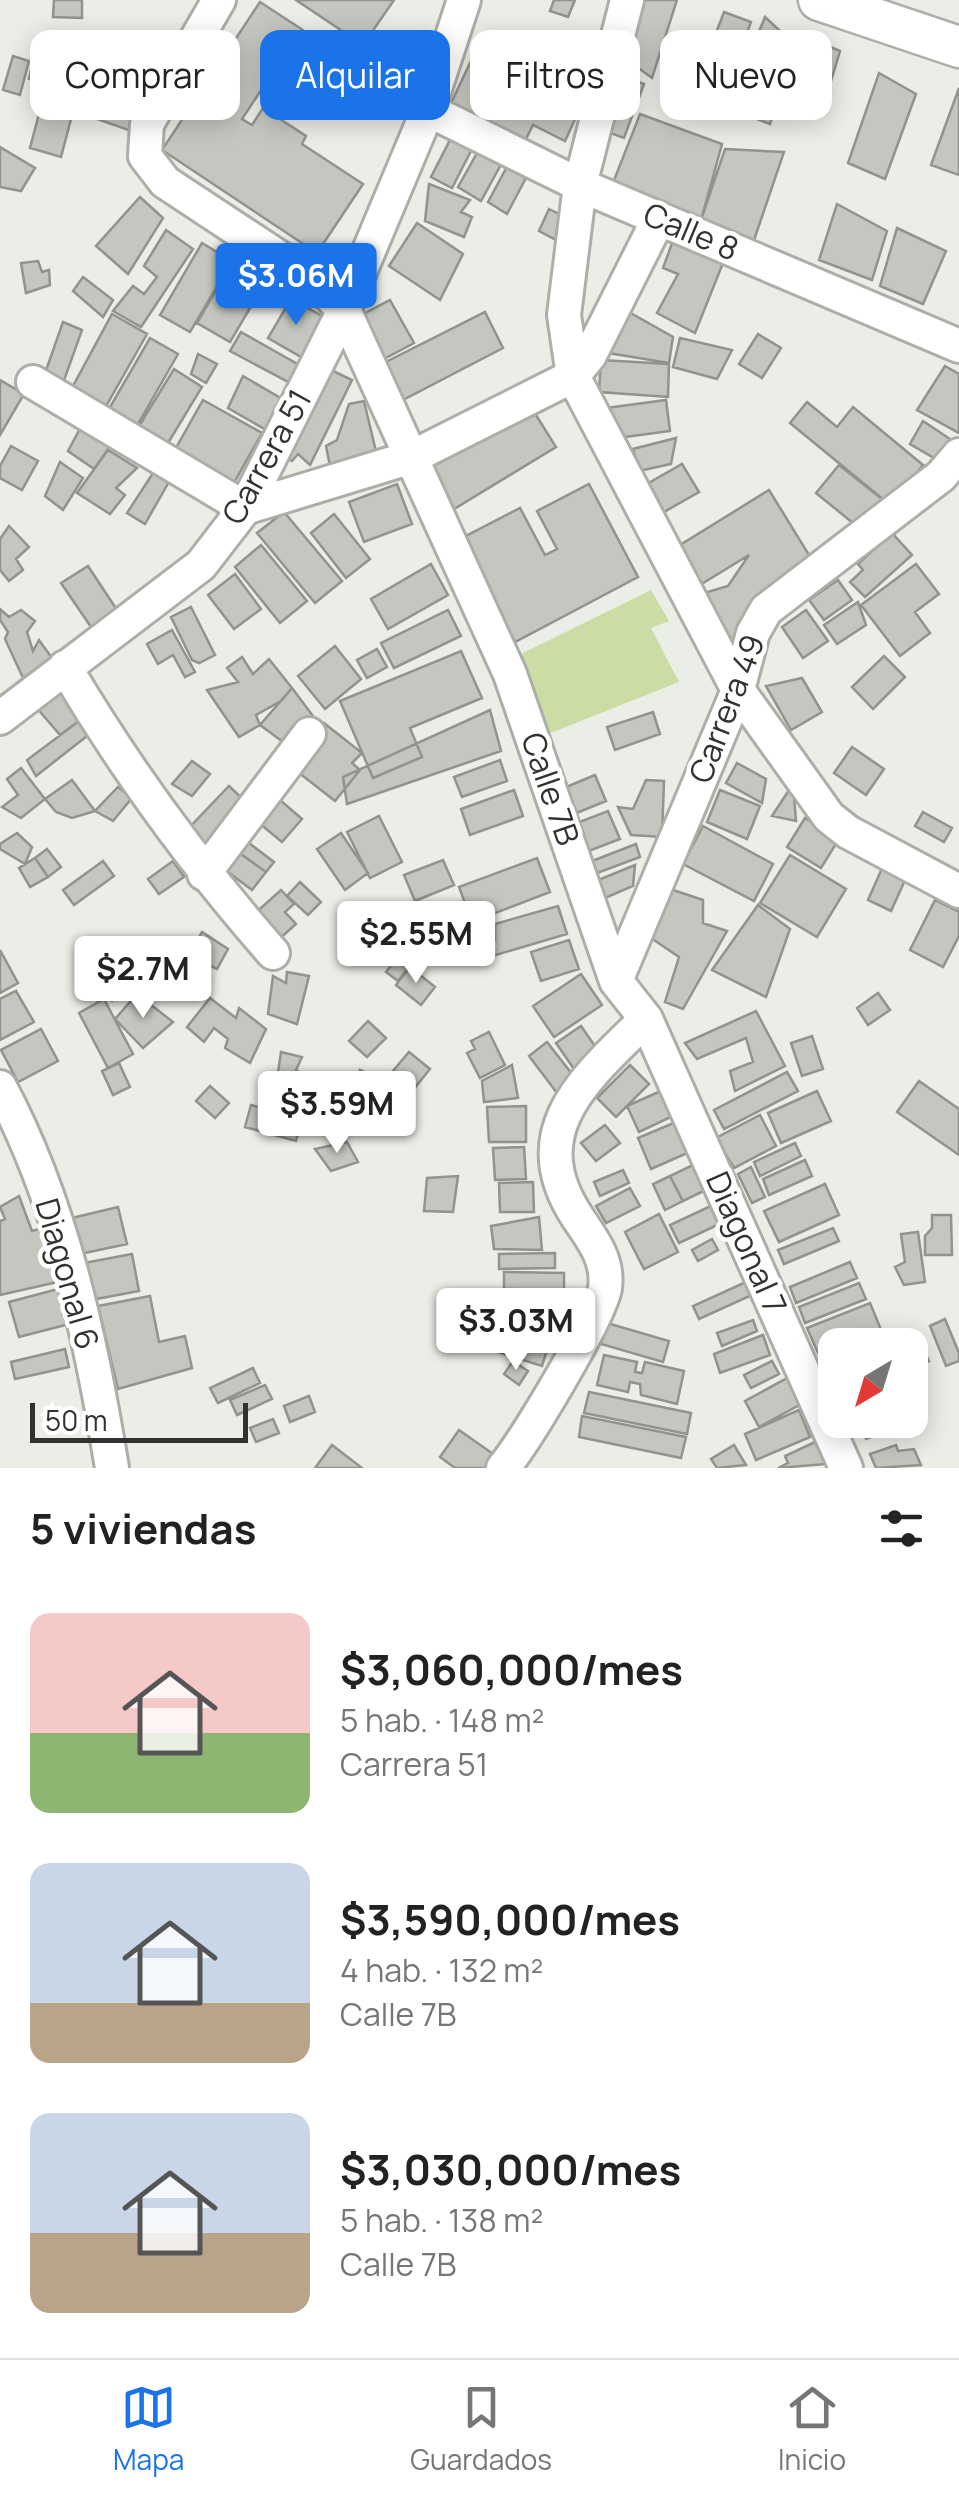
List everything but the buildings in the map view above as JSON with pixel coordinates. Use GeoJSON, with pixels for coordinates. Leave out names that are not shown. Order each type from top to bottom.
{"type":"FeatureCollection","features":[{"type":"Feature","properties":{"kind":"street","name":"Calle 7B"},"geometry":{"type":"LineString","coordinates":[[220,0],[147,124],[146,156],[164,182],[314,281],[344,310],[510,674],[616,982],[646,1019]]}},
{"type":"Feature","properties":{"kind":"street","name":"Carrera 51"},"geometry":{"type":"LineString","coordinates":[[450,43],[464,0]]}},
{"type":"Feature","properties":{"kind":"street"},"geometry":{"type":"LineString","coordinates":[[627,0],[580,185],[564,315],[572,376],[738,690],[829,817],[848,832],[959,891]]}},
{"type":"Feature","properties":{"kind":"street"},"geometry":{"type":"LineString","coordinates":[[819,0],[959,47]]}},
{"type":"Feature","properties":{"kind":"street","name":"Carrera 51"},"geometry":{"type":"LineString","coordinates":[[0,718],[201,566],[246,508],[344,310],[424,120]]}},
{"type":"Feature","properties":{"kind":"street","name":"Calle 8"},"geometry":{"type":"LineString","coordinates":[[448,120],[580,185],[959,346]]}},
{"type":"Feature","properties":{"kind":"street"},"geometry":{"type":"LineString","coordinates":[[33,382],[246,508],[412,457],[572,376],[590,354],[658,218]]}},
{"type":"Feature","properties":{"kind":"street","name":"Carrera 49"},"geometry":{"type":"LineString","coordinates":[[616,982],[738,690],[753,633],[766,610],[941,476],[959,455]]}},
{"type":"Feature","properties":{"kind":"street"},"geometry":{"type":"LineString","coordinates":[[65,667],[117,755],[204,874],[273,953]]}},
{"type":"Feature","properties":{"kind":"street"},"geometry":{"type":"LineString","coordinates":[[204,874],[309,734]]}},
{"type":"Feature","properties":{"kind":"street"},"geometry":{"type":"LineString","coordinates":[[503,1468],[556,1385],[605,1288],[600,1250],[559,1189],[556,1134],[578,1086],[646,1019]]}},
{"type":"Feature","properties":{"kind":"street","name":"Diagonal 7"},"geometry":{"type":"LineString","coordinates":[[646,1019],[846,1468]]}},
{"type":"Feature","properties":{"kind":"street","name":"Diagonal 6"},"geometry":{"type":"LineString","coordinates":[[0,1087],[20,1124],[66,1258],[99,1390],[112,1468]]}},
{"type":"Feature","properties":{"kind":"green space"},"geometry":{"type":"Polygon","coordinates":[[[651,590],[669,621],[651,628],[679,682],[548,734],[519,655],[651,590]]]}}]}
